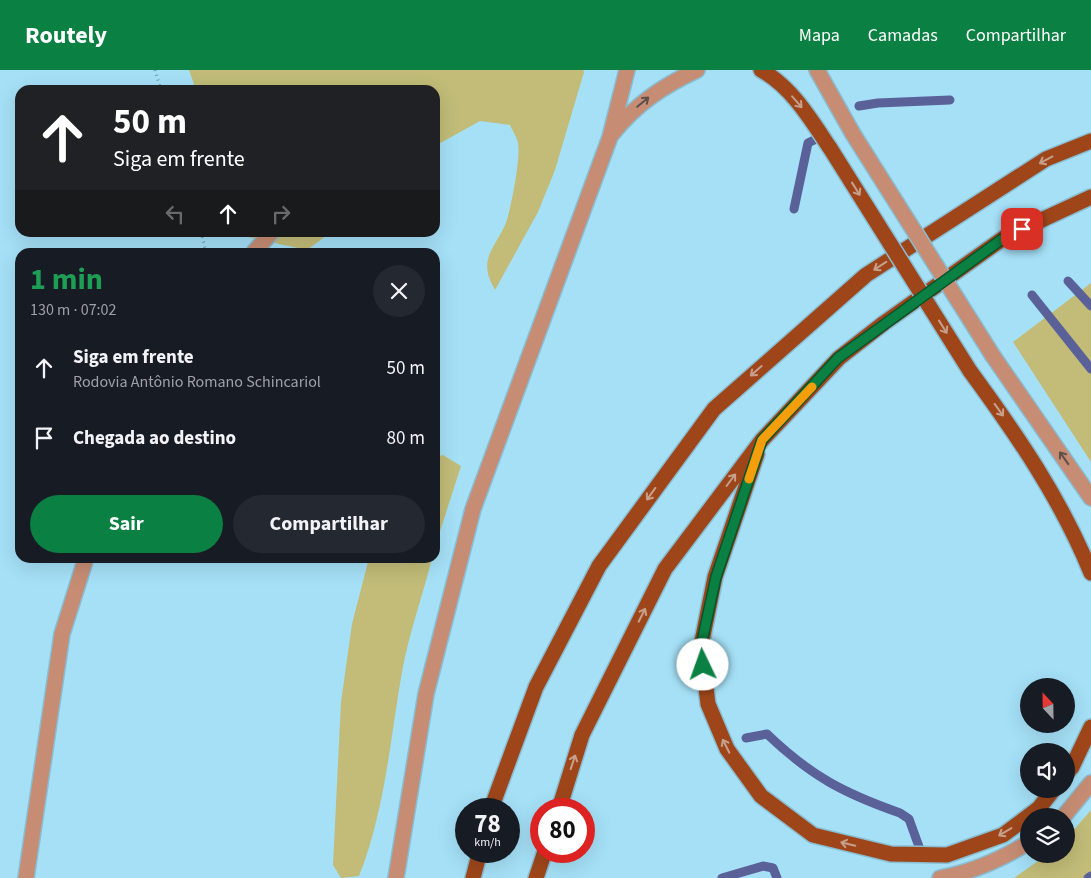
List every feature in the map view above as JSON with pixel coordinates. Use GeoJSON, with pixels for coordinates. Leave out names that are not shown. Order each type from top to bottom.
{"type":"FeatureCollection","features":[{"type":"Feature","properties":{"kind":"highway"},"geometry":{"type":"LineString","coordinates":[[761,70],[776,78],[801,107],[830,148],[970,371],[1020,439],[1056,497],[1091,573]]}},
{"type":"Feature","properties":{"kind":"highway"},"geometry":{"type":"LineString","coordinates":[[495,798],[536,687],[599,566],[714,409],[866,275],[1046,159],[1091,141]]}},
{"type":"Feature","properties":{"kind":"highway"},"geometry":{"type":"LineString","coordinates":[[562,798],[582,735],[665,569],[762,440],[838,358],[884,323],[1005,237],[1091,197]]}},
{"type":"Feature","properties":{"kind":"highway"},"geometry":{"type":"LineString","coordinates":[[762,440],[716,577],[701,646],[708,704],[727,749],[762,796],[813,835],[891,854],[947,855],[1003,835],[1038,808],[1046,798]]}},
{"type":"Feature","properties":{"kind":"highway"},"geometry":{"type":"LineString","coordinates":[[1075,761],[1091,727]]}},
{"type":"Feature","properties":{"kind":"highway"},"geometry":{"type":"LineString","coordinates":[[473,878],[477,863]]}},
{"type":"Feature","properties":{"kind":"highway"},"geometry":{"type":"LineString","coordinates":[[536,878],[541,863]]}},
{"type":"Feature","properties":{"kind":"street"},"geometry":{"type":"LineString","coordinates":[[396,878],[426,694],[473,509],[610,137],[627,70]]}},
{"type":"Feature","properties":{"kind":"street"},"geometry":{"type":"LineString","coordinates":[[610,137],[644,101],[666,85],[698,70]]}},
{"type":"Feature","properties":{"kind":"street"},"geometry":{"type":"LineString","coordinates":[[817,70],[853,134],[993,356],[1091,498]]}},
{"type":"Feature","properties":{"kind":"street"},"geometry":{"type":"LineString","coordinates":[[258,248],[268,237]]}},
{"type":"Feature","properties":{"kind":"street"},"geometry":{"type":"LineString","coordinates":[[26,878],[62,634],[84,563]]}},
{"type":"Feature","properties":{"kind":"street"},"geometry":{"type":"LineString","coordinates":[[1071,808],[1091,783]]}},
{"type":"Feature","properties":{"kind":"street"},"geometry":{"type":"LineString","coordinates":[[940,878],[958,874],[1008,855],[1020,848]]}},
{"type":"Feature","properties":{"kind":"path"},"geometry":{"type":"LineString","coordinates":[[155,70],[160,85]]}},
{"type":"Feature","properties":{"kind":"shaded area"},"geometry":{"type":"Polygon","coordinates":[[[189,70],[583,70],[584,72],[555,170],[538,212],[495,290],[487,270],[487,262],[492,248],[506,223],[513,195],[519,150],[516,136],[510,125],[480,121],[440,143],[440,85],[194,85],[189,70]]]}},
{"type":"Feature","properties":{"kind":"shaded area"},"geometry":{"type":"Polygon","coordinates":[[[248,237],[325,237],[310,248],[298,248],[248,237]]]}},
{"type":"Feature","properties":{"kind":"shaded area"},"geometry":{"type":"Polygon","coordinates":[[[1091,283],[1091,462],[1013,342],[1091,283]]]}},
{"type":"Feature","properties":{"kind":"shaded area"},"geometry":{"type":"Polygon","coordinates":[[[443,455],[461,466],[440,531],[440,456],[443,455]]]}},
{"type":"Feature","properties":{"kind":"shaded area"},"geometry":{"type":"Polygon","coordinates":[[[368,563],[431,563],[405,657],[386,775],[368,851],[359,876],[341,878],[333,865],[341,702],[352,624],[368,563]]]}},
{"type":"Feature","properties":{"kind":"shaded area"},"geometry":{"type":"Polygon","coordinates":[[[1091,810],[1091,878],[1014,878],[1035,863],[1075,863],[1075,829],[1091,810]]]}},
{"type":"Feature","properties":{"kind":"waterway"},"geometry":{"type":"LineString","coordinates":[[859,106],[878,103],[950,100]]}},
{"type":"Feature","properties":{"kind":"waterway"},"geometry":{"type":"LineString","coordinates":[[794,209],[808,143],[816,139]]}},
{"type":"Feature","properties":{"kind":"waterway"},"geometry":{"type":"LineString","coordinates":[[1068,281],[1091,306]]}},
{"type":"Feature","properties":{"kind":"waterway"},"geometry":{"type":"LineString","coordinates":[[1032,295],[1091,369]]}},
{"type":"Feature","properties":{"kind":"waterway"},"geometry":{"type":"LineString","coordinates":[[746,738],[767,734],[798,761],[829,782],[861,798],[900,813],[909,819],[922,855]]}},
{"type":"Feature","properties":{"kind":"waterway"},"geometry":{"type":"LineString","coordinates":[[722,878],[763,866],[773,868],[777,878]]}},
{"type":"Feature","properties":{"kind":"slow traffic"},"geometry":{"type":"LineString","coordinates":[[749,479],[762,440],[812,387]]}},
{"type":"Feature","properties":{"kind":"route"},"geometry":{"type":"LineString","coordinates":[[703,665],[701,646],[716,577],[762,440],[838,358],[1005,237],[1022,229]]}}]}
